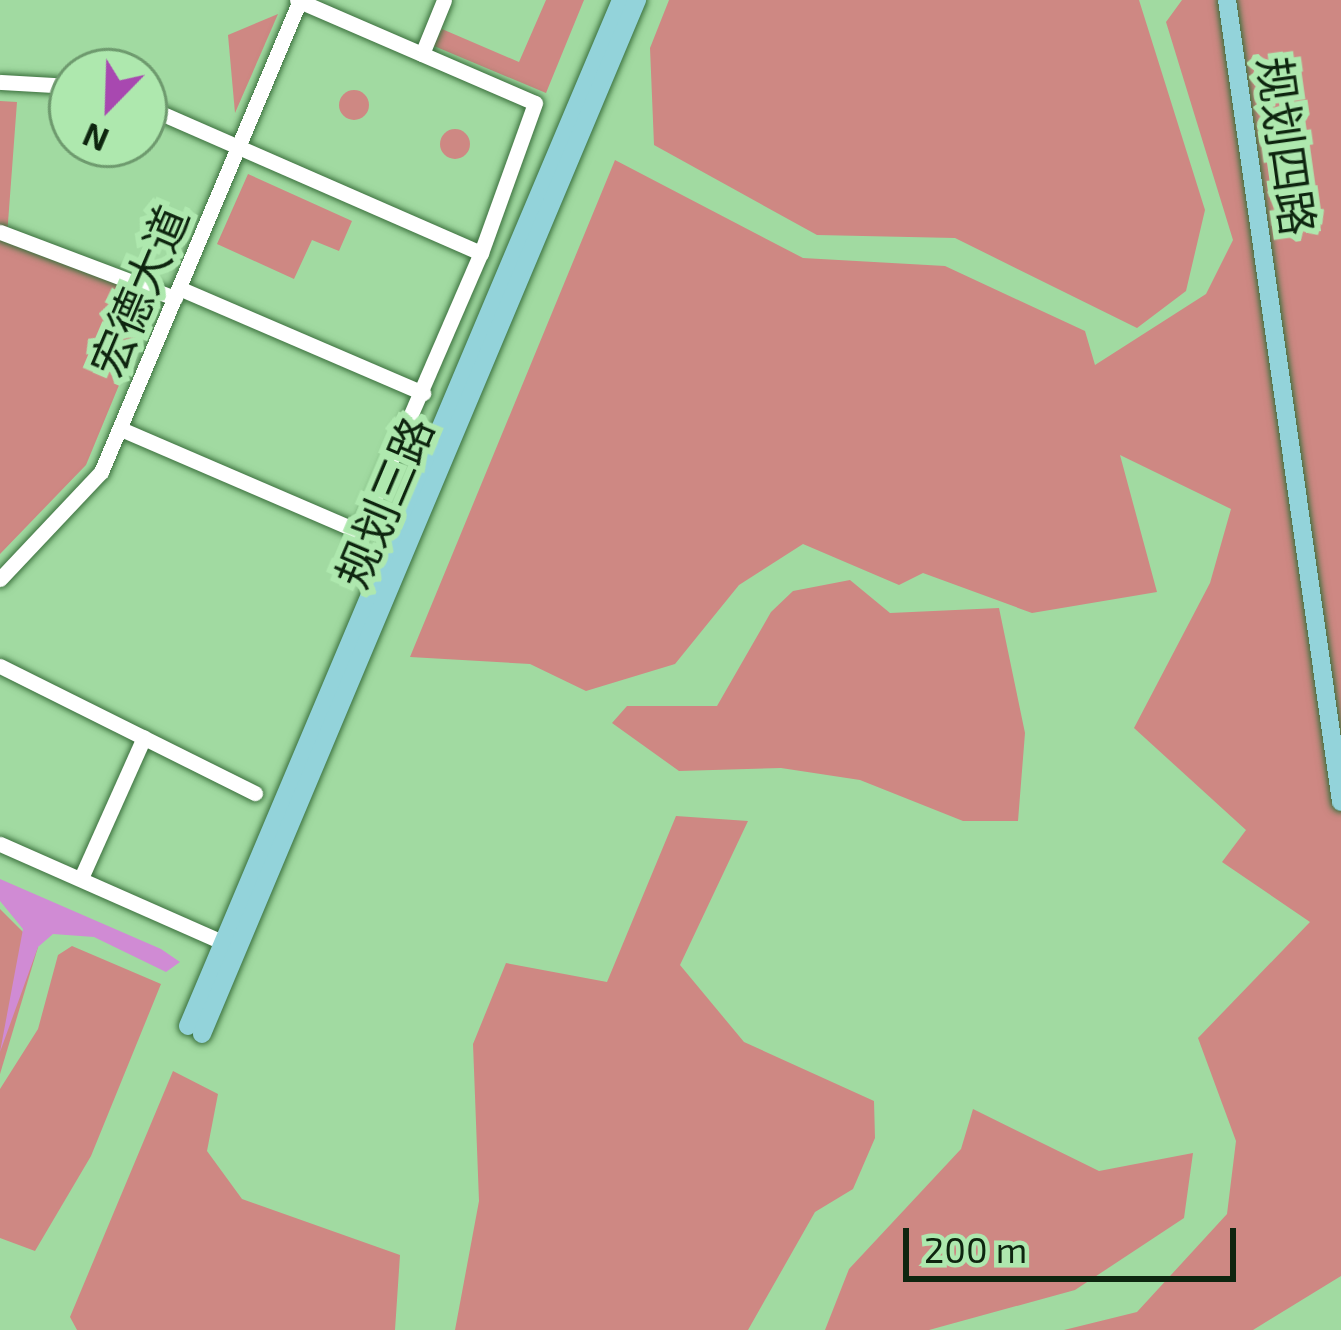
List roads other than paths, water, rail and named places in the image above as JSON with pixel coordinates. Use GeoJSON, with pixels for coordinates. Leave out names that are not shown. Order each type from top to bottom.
{"type":"FeatureCollection","features":[{"type":"Feature","properties":{"kind":"main road","name":"规划三路"},"geometry":{"type":"LineString","coordinates":[[621,0],[517,267],[195,1030],[222,942],[517,267],[637,0]]}},
{"type":"Feature","properties":{"kind":"main road","name":"规划四路"},"geometry":{"type":"LineString","coordinates":[[1227,0],[1341,802]]}},
{"type":"Feature","properties":{"kind":"main road","name":"规划四路"},"geometry":{"type":"LineString","coordinates":[[1239,0],[1341,719]]}},
{"type":"Feature","properties":{"kind":"street"},"geometry":{"type":"LineString","coordinates":[[121,429],[360,532],[423,393],[539,109],[299,0]]}},
{"type":"Feature","properties":{"kind":"street","name":"宏德大道"},"geometry":{"type":"LineString","coordinates":[[0,579],[101,472],[299,0]]}},
{"type":"Feature","properties":{"kind":"street"},"geometry":{"type":"LineString","coordinates":[[422,54],[444,0]]}},
{"type":"Feature","properties":{"kind":"street"},"geometry":{"type":"LineString","coordinates":[[0,82],[48,85]]}},
{"type":"Feature","properties":{"kind":"street"},"geometry":{"type":"LineString","coordinates":[[168,116],[481,253]]}},
{"type":"Feature","properties":{"kind":"street"},"geometry":{"type":"LineString","coordinates":[[0,232],[177,293],[423,393]]}},
{"type":"Feature","properties":{"kind":"street"},"geometry":{"type":"LineString","coordinates":[[0,666],[255,793]]}},
{"type":"Feature","properties":{"kind":"street"},"geometry":{"type":"LineString","coordinates":[[80,878],[144,737]]}},
{"type":"Feature","properties":{"kind":"street"},"geometry":{"type":"LineString","coordinates":[[0,844],[222,942]]}}]}
